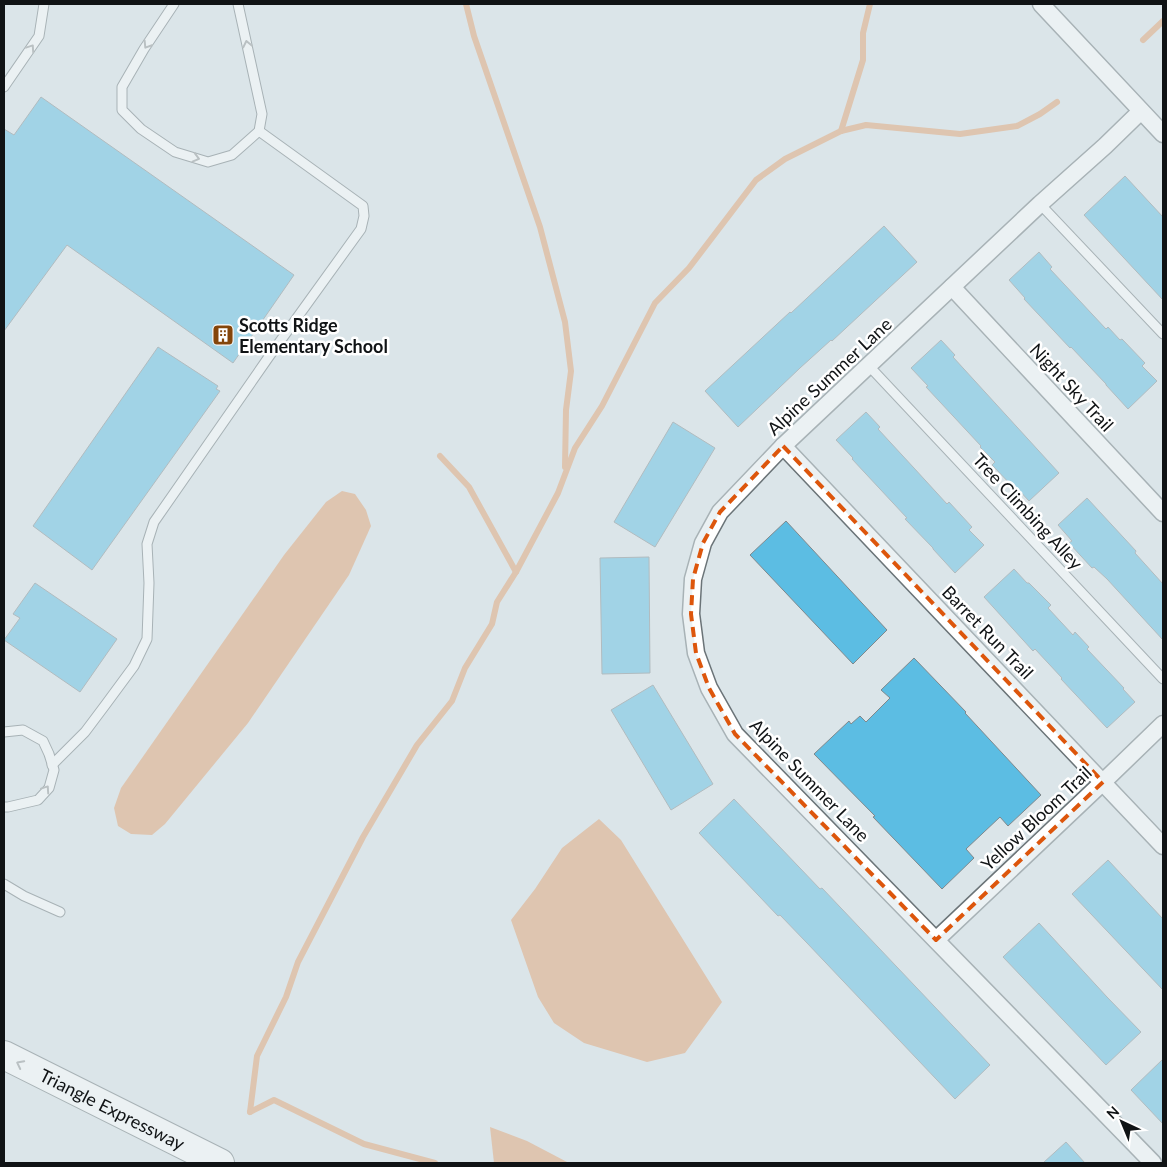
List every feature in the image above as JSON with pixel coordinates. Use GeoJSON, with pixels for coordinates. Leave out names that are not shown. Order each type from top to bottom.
{"type":"FeatureCollection","features":[{"type":"Feature","properties":{"kind":"highway","name":"Triangle Expressway"},"geometry":{"type":"LineString","coordinates":[[4,1055],[220,1163]]}},
{"type":"Feature","properties":{"kind":"street"},"geometry":{"type":"LineString","coordinates":[[1041,4],[1163,134]]}},
{"type":"Feature","properties":{"kind":"street","name":"Alpine Summer Lane"},"geometry":{"type":"LineString","coordinates":[[1141,111],[783,446],[720,512],[704,543],[693,579],[691,614],[696,653],[709,688],[735,734],[1153,1163]]}},
{"type":"Feature","properties":{"kind":"street","name":"Night Sky Trail"},"geometry":{"type":"LineString","coordinates":[[952,288],[1163,513]]}},
{"type":"Feature","properties":{"kind":"street","name":"Barret Run Trail"},"geometry":{"type":"LineString","coordinates":[[783,446],[1163,846]]}},
{"type":"Feature","properties":{"kind":"street","name":"Yellow Bloom Trail"},"geometry":{"type":"LineString","coordinates":[[936,940],[1163,724]]}},
{"type":"Feature","properties":{"kind":"lane"},"geometry":{"type":"LineString","coordinates":[[4,87],[39,36],[44,4]]}},
{"type":"Feature","properties":{"kind":"lane"},"geometry":{"type":"LineString","coordinates":[[174,4],[144,48],[122,87],[122,110],[141,129],[175,152],[208,162],[232,155],[259,131],[262,114],[238,4]]}},
{"type":"Feature","properties":{"kind":"lane"},"geometry":{"type":"LineString","coordinates":[[52,765],[85,732],[134,666],[147,639],[149,583],[147,544],[154,522],[360,230],[364,216],[363,206],[259,131]]}},
{"type":"Feature","properties":{"kind":"lane"},"geometry":{"type":"LineString","coordinates":[[1040,204],[1163,334]]}},
{"type":"Feature","properties":{"kind":"lane","name":"Tree Climbing Alley"},"geometry":{"type":"LineString","coordinates":[[869,366],[1163,679]]}},
{"type":"Feature","properties":{"kind":"lane"},"geometry":{"type":"LineString","coordinates":[[4,732],[23,730],[43,741],[54,770],[49,788],[38,800],[4,807]]}},
{"type":"Feature","properties":{"kind":"lane"},"geometry":{"type":"LineString","coordinates":[[4,884],[24,896],[60,912]]}},
{"type":"Feature","properties":{"kind":"highlighted area"},"geometry":{"type":"Polygon","coordinates":[[[783,446],[1103,782],[936,940],[735,734],[709,688],[696,653],[691,614],[693,579],[703,543],[720,512],[783,446]]]}},
{"type":"Feature","properties":{"kind":"shaded area"},"geometry":{"type":"Polygon","coordinates":[[[342,491],[355,494],[366,510],[371,526],[349,575],[248,723],[165,824],[152,835],[131,834],[118,826],[114,808],[121,788],[284,555],[326,502],[342,491]]]}},
{"type":"Feature","properties":{"kind":"shaded area"},"geometry":{"type":"Polygon","coordinates":[[[599,819],[621,840],[722,1002],[685,1053],[647,1062],[584,1043],[554,1023],[538,997],[511,920],[535,889],[562,848],[599,819]]]}},
{"type":"Feature","properties":{"kind":"shaded area"},"geometry":{"type":"Polygon","coordinates":[[[490,1127],[527,1141],[569,1163],[494,1163],[490,1127]]]}},
{"type":"Feature","properties":{"kind":"building","name":"Scotts Ridge Elementary School"},"geometry":{"type":"Polygon","coordinates":[[[41,97],[294,275],[233,363],[67,245],[4,331],[4,129],[14,135],[41,97]]]}},
{"type":"Feature","properties":{"kind":"building"},"geometry":{"type":"Polygon","coordinates":[[[1125,176],[1163,217],[1163,300],[1084,215],[1125,176]]]}},
{"type":"Feature","properties":{"kind":"building"},"geometry":{"type":"Polygon","coordinates":[[[884,226],[917,262],[738,427],[705,391],[884,226]]]}},
{"type":"Feature","properties":{"kind":"building"},"geometry":{"type":"Polygon","coordinates":[[[1039,252],[1052,267],[1050,269],[1106,329],[1108,327],[1120,340],[1122,339],[1145,363],[1142,366],[1157,381],[1128,409],[1024,299],[1009,280],[1039,252]]]}},
{"type":"Feature","properties":{"kind":"building"},"geometry":{"type":"Polygon","coordinates":[[[941,340],[955,355],[953,357],[1059,473],[1029,501],[992,465],[995,462],[911,368],[941,340]]]}},
{"type":"Feature","properties":{"kind":"building"},"geometry":{"type":"Polygon","coordinates":[[[158,347],[218,386],[216,389],[220,391],[92,570],[33,526],[158,347]]]}},
{"type":"Feature","properties":{"kind":"building"},"geometry":{"type":"Polygon","coordinates":[[[866,412],[880,427],[878,429],[947,504],[949,502],[972,527],[969,530],[984,545],[955,573],[836,440],[866,412]]]}},
{"type":"Feature","properties":{"kind":"building"},"geometry":{"type":"Polygon","coordinates":[[[673,422],[715,448],[655,547],[614,522],[673,422]]]}},
{"type":"Feature","properties":{"kind":"building"},"geometry":{"type":"Polygon","coordinates":[[[1087,498],[1136,551],[1135,553],[1163,584],[1163,640],[1107,579],[1094,567],[1092,568],[1069,543],[1072,541],[1058,525],[1087,498]]]}},
{"type":"Feature","properties":{"kind":"building"},"geometry":{"type":"Polygon","coordinates":[[[786,521],[887,630],[853,664],[750,555],[786,521]]]}},
{"type":"Feature","properties":{"kind":"building"},"geometry":{"type":"Polygon","coordinates":[[[649,557],[650,673],[602,674],[600,558],[649,557]]]}},
{"type":"Feature","properties":{"kind":"building"},"geometry":{"type":"Polygon","coordinates":[[[1014,569],[1051,605],[1048,608],[1073,635],[1075,632],[1089,647],[1087,649],[1135,702],[1107,728],[1035,649],[1033,651],[984,597],[1014,569]]]}},
{"type":"Feature","properties":{"kind":"building"},"geometry":{"type":"Polygon","coordinates":[[[35,583],[117,639],[80,692],[4,640],[20,618],[13,614],[35,583]]]}},
{"type":"Feature","properties":{"kind":"building"},"geometry":{"type":"Polygon","coordinates":[[[914,658],[1041,795],[1008,826],[1000,817],[966,849],[974,858],[942,889],[873,817],[875,816],[814,754],[849,721],[851,724],[860,716],[866,722],[890,698],[881,690],[914,658]]]}},
{"type":"Feature","properties":{"kind":"building"},"geometry":{"type":"Polygon","coordinates":[[[653,685],[713,784],[671,810],[611,710],[653,685]]]}},
{"type":"Feature","properties":{"kind":"building"},"geometry":{"type":"Polygon","coordinates":[[[734,799],[820,889],[822,888],[990,1065],[955,1099],[807,943],[780,915],[778,916],[699,833],[734,799]]]}},
{"type":"Feature","properties":{"kind":"building"},"geometry":{"type":"Polygon","coordinates":[[[1108,860],[1163,919],[1163,990],[1072,894],[1108,860]]]}},
{"type":"Feature","properties":{"kind":"building"},"geometry":{"type":"Polygon","coordinates":[[[1039,923],[1141,1032],[1106,1065],[1003,957],[1039,923]]]}},
{"type":"Feature","properties":{"kind":"building"},"geometry":{"type":"Polygon","coordinates":[[[1163,1059],[1163,1124],[1131,1090],[1163,1059]]]}},
{"type":"Feature","properties":{"kind":"building"},"geometry":{"type":"Polygon","coordinates":[[[1066,1142],[1085,1163],[1043,1163],[1066,1142]]]}},
{"type":"Feature","properties":{"kind":"waterway"},"geometry":{"type":"LineString","coordinates":[[466,4],[474,36],[540,227],[565,322],[571,371],[566,410],[565,467]]}},
{"type":"Feature","properties":{"kind":"waterway"},"geometry":{"type":"LineString","coordinates":[[841,131],[863,60],[863,33],[870,4]]}},
{"type":"Feature","properties":{"kind":"waterway"},"geometry":{"type":"LineString","coordinates":[[1143,40],[1163,21]]}},
{"type":"Feature","properties":{"kind":"waterway"},"geometry":{"type":"LineString","coordinates":[[250,1112],[257,1056],[286,997],[298,962],[363,837],[417,745],[452,701],[465,668],[492,624],[497,602],[516,572],[558,493],[575,448],[602,406],[655,303],[689,268],[756,180],[785,159],[841,131],[866,125],[960,134],[1017,126],[1040,114],[1057,102]]}},
{"type":"Feature","properties":{"kind":"waterway"},"geometry":{"type":"LineString","coordinates":[[440,456],[469,487],[516,572]]}},
{"type":"Feature","properties":{"kind":"waterway"},"geometry":{"type":"LineString","coordinates":[[250,1112],[274,1100],[364,1144],[435,1163]]}},
{"type":"Feature","properties":{"kind":"place","name":"Scotts Ridge Elementary School"},"geometry":{"type":"Point","coordinates":[223,335]}}]}
